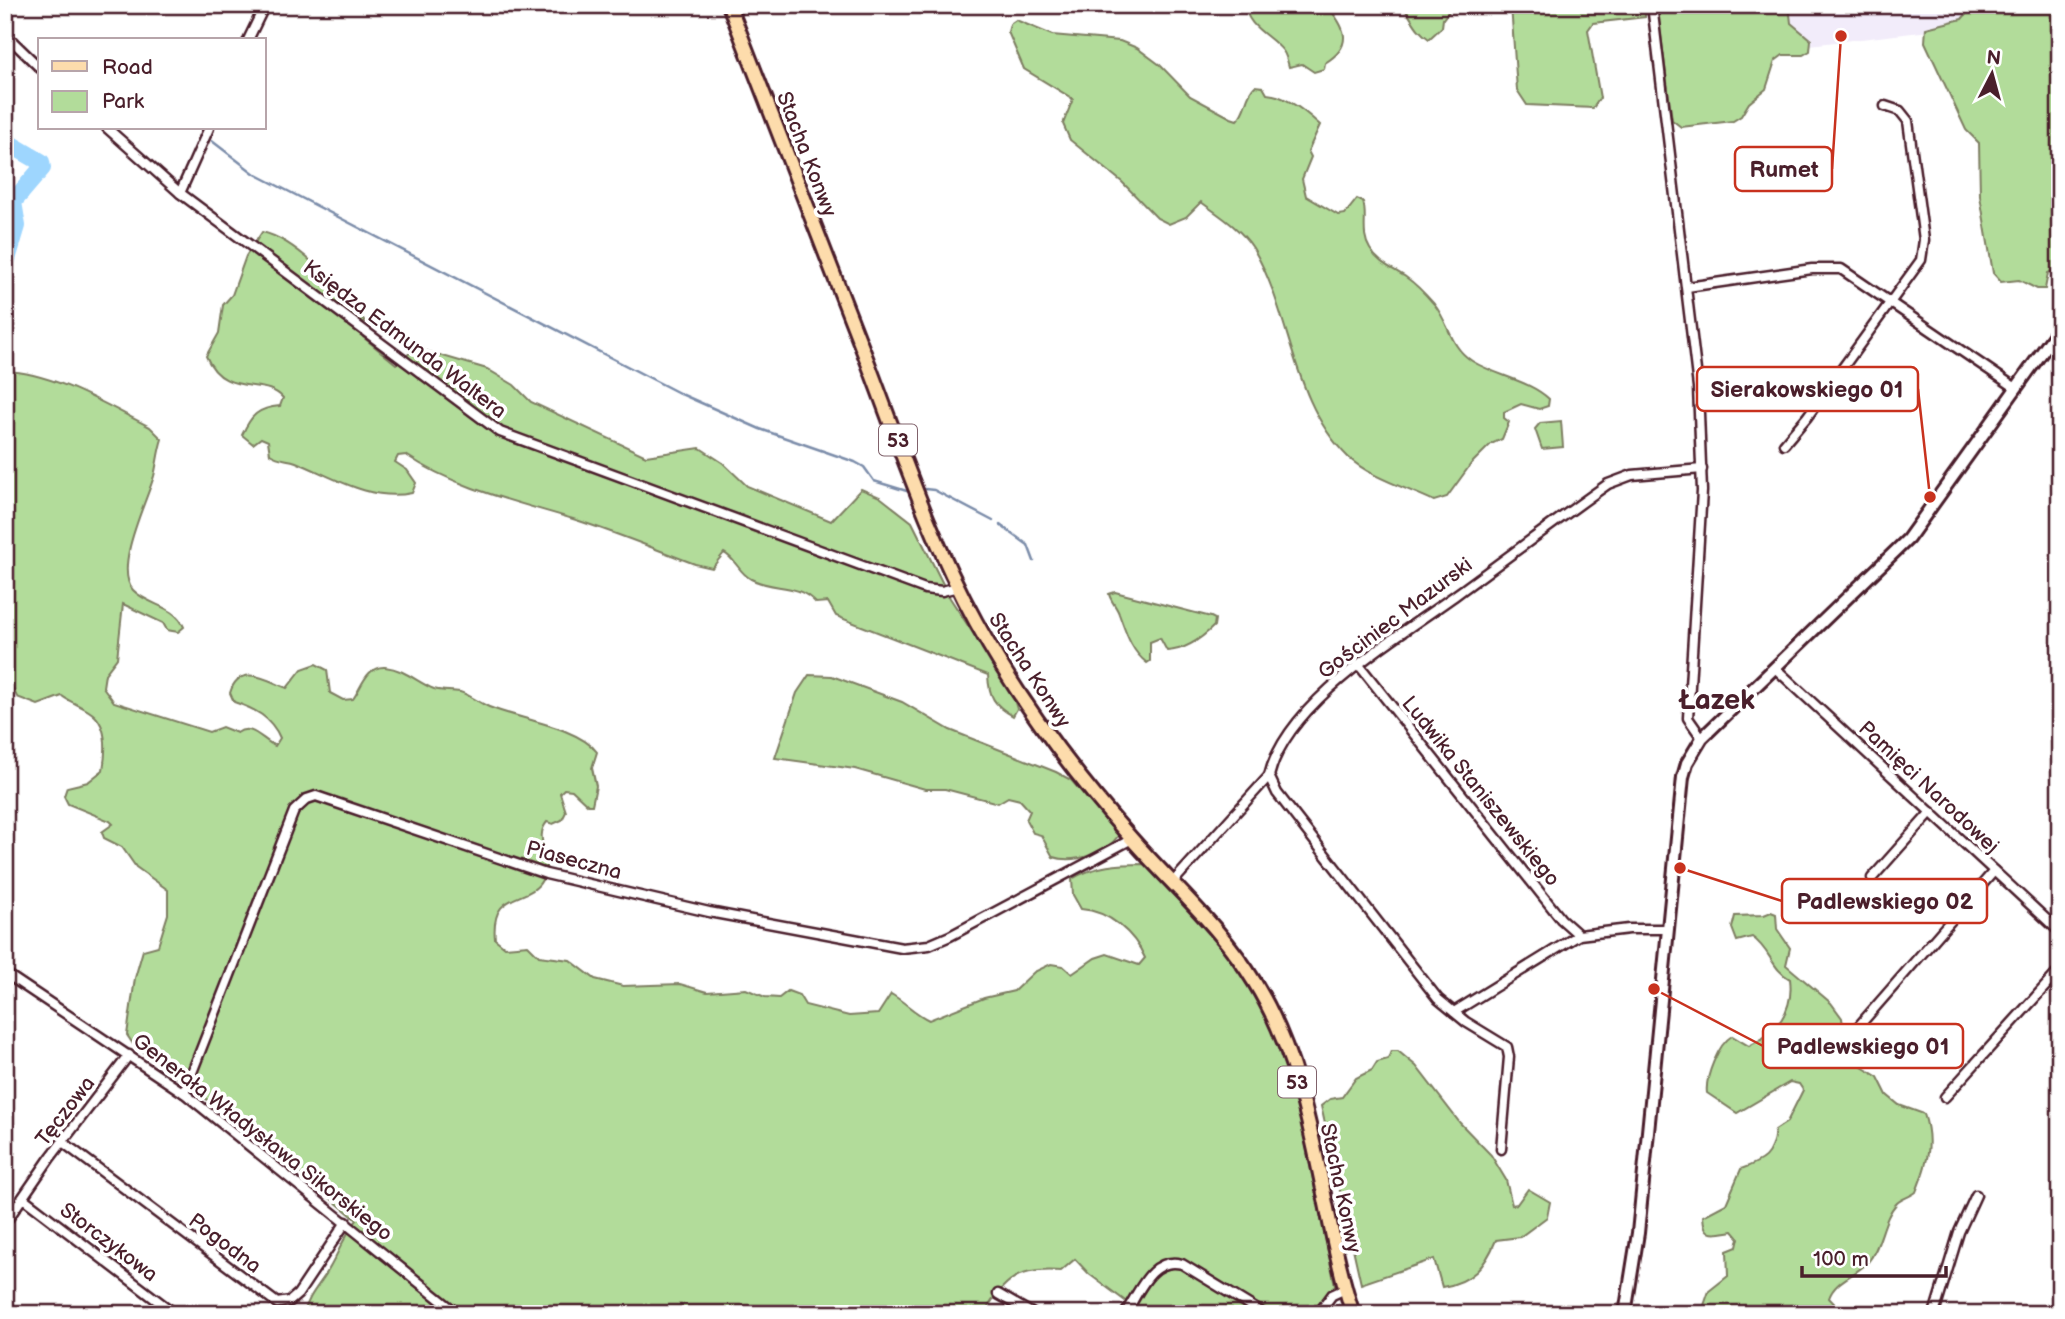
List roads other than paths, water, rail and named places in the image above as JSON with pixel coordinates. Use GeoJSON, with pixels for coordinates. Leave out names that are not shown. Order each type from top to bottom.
{"type":"FeatureCollection","features":[{"type":"Feature","properties":{"kind":"main road","name":"Stacha Konwy"},"geometry":{"type":"LineString","coordinates":[[729,5],[921,500],[958,587],[985,639],[1029,708],[1078,776],[1240,961],[1255,983],[1283,1038],[1299,1089],[1353,1314]]}},
{"type":"Feature","properties":{"kind":"street"},"geometry":{"type":"LineString","coordinates":[[249,38],[265,5]]}},
{"type":"Feature","properties":{"kind":"street"},"geometry":{"type":"LineString","coordinates":[[1652,5],[1699,387],[1702,469],[1688,718],[1703,738]]}},
{"type":"Feature","properties":{"kind":"street"},"geometry":{"type":"LineString","coordinates":[[5,34],[38,66]]}},
{"type":"Feature","properties":{"kind":"street"},"geometry":{"type":"LineString","coordinates":[[1784,444],[1921,260],[1924,240],[1908,121],[1900,111],[1885,106]]}},
{"type":"Feature","properties":{"kind":"street","name":"Księdza Edmunda Waltera"},"geometry":{"type":"LineString","coordinates":[[109,130],[180,193],[500,432],[926,589],[942,591],[958,587]]}},
{"type":"Feature","properties":{"kind":"street"},"geometry":{"type":"LineString","coordinates":[[180,193],[208,130]]}},
{"type":"Feature","properties":{"kind":"street"},"geometry":{"type":"LineString","coordinates":[[1687,287],[1833,268],[1852,275],[2016,388]]}},
{"type":"Feature","properties":{"kind":"street"},"geometry":{"type":"LineString","coordinates":[[1625,1314],[1637,1233],[1683,777],[1690,756],[1703,738],[1908,539],[2060,327]]}},
{"type":"Feature","properties":{"kind":"street","name":"Gościniec Mazurski"},"geometry":{"type":"LineString","coordinates":[[1172,883],[1269,776],[1273,764],[1304,715],[1359,666],[1608,484],[1632,475],[1702,469]]}},
{"type":"Feature","properties":{"kind":"street","name":"Ludwika Staniszewskiego"},"geometry":{"type":"LineString","coordinates":[[1359,666],[1562,919],[1579,936]]}},
{"type":"Feature","properties":{"kind":"street","name":"Pamięci Narodowej"},"geometry":{"type":"LineString","coordinates":[[1776,668],[2060,932]]}},
{"type":"Feature","properties":{"kind":"street"},"geometry":{"type":"LineString","coordinates":[[1269,776],[1277,793],[1438,999],[1500,1040],[1509,1052],[1501,1149]]}},
{"type":"Feature","properties":{"kind":"street","name":"Piaseczna"},"geometry":{"type":"LineString","coordinates":[[184,1093],[294,811],[307,799],[316,796],[546,874],[709,912],[902,948],[929,944],[950,936],[1132,839]]}},
{"type":"Feature","properties":{"kind":"street"},"geometry":{"type":"LineString","coordinates":[[1872,878],[1931,812]]}},
{"type":"Feature","properties":{"kind":"street"},"geometry":{"type":"LineString","coordinates":[[1858,1027],[1994,871]]}},
{"type":"Feature","properties":{"kind":"street"},"geometry":{"type":"LineString","coordinates":[[1454,1012],[1579,936],[1646,928],[1666,929]]}},
{"type":"Feature","properties":{"kind":"street"},"geometry":{"type":"LineString","coordinates":[[1945,1097],[2060,970]]}},
{"type":"Feature","properties":{"kind":"street","name":"Generała Władysława Sikorskiego"},"geometry":{"type":"LineString","coordinates":[[5,973],[184,1093],[458,1314]]}},
{"type":"Feature","properties":{"kind":"street","name":"Tęczowa"},"geometry":{"type":"LineString","coordinates":[[5,1223],[129,1055]]}},
{"type":"Feature","properties":{"kind":"street","name":"Pogodna"},"geometry":{"type":"LineString","coordinates":[[64,1143],[277,1303],[290,1301],[298,1294],[346,1222]]}},
{"type":"Feature","properties":{"kind":"street"},"geometry":{"type":"LineString","coordinates":[[1934,1314],[1959,1232],[1976,1195]]}},
{"type":"Feature","properties":{"kind":"street","name":"Storczykowa"},"geometry":{"type":"LineString","coordinates":[[23,1198],[175,1314]]}},
{"type":"Feature","properties":{"kind":"street"},"geometry":{"type":"LineString","coordinates":[[1125,1314],[1156,1268],[1171,1261],[1182,1264],[1264,1314]]}},
{"type":"Feature","properties":{"kind":"street"},"geometry":{"type":"LineString","coordinates":[[1318,1314],[1332,1295],[1345,1289]]}},
{"type":"Feature","properties":{"kind":"street"},"geometry":{"type":"LineString","coordinates":[[998,1294],[1033,1314]]}},
{"type":"Feature","properties":{"kind":"waterway"},"geometry":{"type":"LineString","coordinates":[[5,141],[41,162],[42,168],[13,202],[17,226],[5,266]]}},
{"type":"Feature","properties":{"kind":"waterway"},"geometry":{"type":"LineString","coordinates":[[212,141],[255,174],[681,394],[760,429],[855,462],[864,467],[874,481],[910,492]]}},
{"type":"Feature","properties":{"kind":"waterway"},"geometry":{"type":"LineString","coordinates":[[925,489],[934,490],[993,521]]}},
{"type":"Feature","properties":{"kind":"waterway"},"geometry":{"type":"LineString","coordinates":[[1000,525],[1028,545],[1034,561]]}},
{"type":"Feature","properties":{"kind":"place","name":"Rumet"},"geometry":{"type":"Point","coordinates":[1841,36]}},
{"type":"Feature","properties":{"kind":"place","name":"Sierakowskiego 01"},"geometry":{"type":"Point","coordinates":[1930,497]}},
{"type":"Feature","properties":{"kind":"place","name":"Padlewskiego 02"},"geometry":{"type":"Point","coordinates":[1680,868]}},
{"type":"Feature","properties":{"kind":"place","name":"Padlewskiego 01"},"geometry":{"type":"Point","coordinates":[1654,989]}},
{"type":"Feature","properties":{"kind":"district","name":"Łazek"},"geometry":{"type":"Point","coordinates":[1717,699]}}]}
